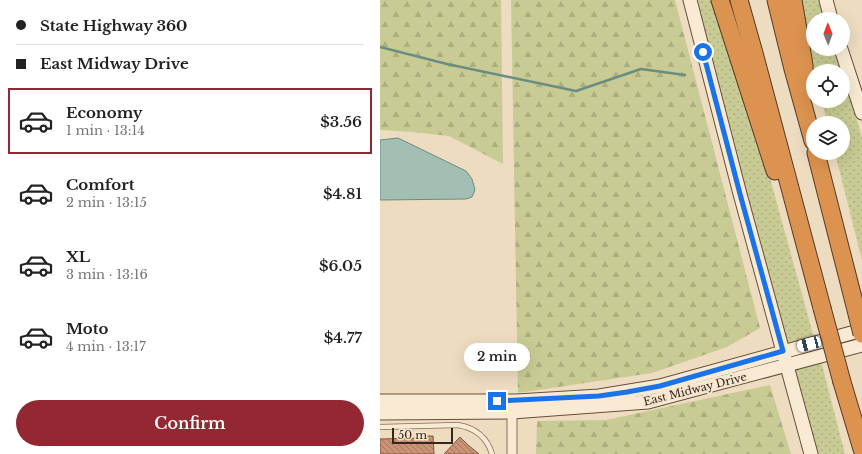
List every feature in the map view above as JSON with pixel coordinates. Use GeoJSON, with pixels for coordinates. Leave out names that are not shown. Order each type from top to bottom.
{"type":"FeatureCollection","features":[{"type":"Feature","properties":{"kind":"highway"},"geometry":{"type":"LineString","coordinates":[[720,0],[786,206],[803,237]]}},
{"type":"Feature","properties":{"kind":"highway"},"geometry":{"type":"LineString","coordinates":[[739,0],[842,382],[862,449]]}},
{"type":"Feature","properties":{"kind":"highway"},"geometry":{"type":"LineString","coordinates":[[776,0],[793,69],[807,116]]}},
{"type":"Feature","properties":{"kind":"highway"},"geometry":{"type":"LineString","coordinates":[[793,0],[804,65],[808,116]]}},
{"type":"Feature","properties":{"kind":"highway"},"geometry":{"type":"LineString","coordinates":[[818,160],[862,334]]}},
{"type":"Feature","properties":{"kind":"main road"},"geometry":{"type":"LineString","coordinates":[[690,0],[744,209],[811,454]]}},
{"type":"Feature","properties":{"kind":"main road"},"geometry":{"type":"LineString","coordinates":[[826,0],[829,12]]}},
{"type":"Feature","properties":{"kind":"main road"},"geometry":{"type":"LineString","coordinates":[[843,56],[862,113]]}},
{"type":"Feature","properties":{"kind":"main road","name":"East Midway Drive"},"geometry":{"type":"LineString","coordinates":[[380,402],[512,406],[627,392],[660,386],[862,330]]}},
{"type":"Feature","properties":{"kind":"main road","name":"East Midway Drive"},"geometry":{"type":"LineString","coordinates":[[380,413],[512,406],[648,402],[862,345]]}},
{"type":"Feature","properties":{"kind":"street"},"geometry":{"type":"LineString","coordinates":[[512,406],[512,454]]}},
{"type":"Feature","properties":{"kind":"lane"},"geometry":{"type":"LineString","coordinates":[[380,426],[469,427],[479,433],[488,443],[492,454]]}},
{"type":"Feature","properties":{"kind":"green space"},"geometry":{"type":"Polygon","coordinates":[[[380,0],[501,0],[503,164],[449,136],[380,130],[380,0]]]}},
{"type":"Feature","properties":{"kind":"green space"},"geometry":{"type":"Polygon","coordinates":[[[511,0],[675,0],[760,328],[727,347],[652,373],[518,393],[511,0]]]}},
{"type":"Feature","properties":{"kind":"green space"},"geometry":{"type":"Polygon","coordinates":[[[695,0],[714,0],[762,149],[814,338],[788,344],[785,339],[695,0]]]}},
{"type":"Feature","properties":{"kind":"green space"},"geometry":{"type":"Polygon","coordinates":[[[801,0],[820,0],[824,12],[806,12],[806,25],[801,0]]]}},
{"type":"Feature","properties":{"kind":"green space"},"geometry":{"type":"Polygon","coordinates":[[[812,56],[837,56],[840,64],[814,64],[812,56]]]}},
{"type":"Feature","properties":{"kind":"green space"},"geometry":{"type":"Polygon","coordinates":[[[850,98],[862,137],[862,260],[837,160],[850,160],[850,116],[825,116],[824,108],[850,108],[850,98]]]}},
{"type":"Feature","properties":{"kind":"green space"},"geometry":{"type":"Polygon","coordinates":[[[821,361],[845,454],[816,454],[795,374],[795,369],[821,361]]]}},
{"type":"Feature","properties":{"kind":"green space"},"geometry":{"type":"Polygon","coordinates":[[[770,385],[791,454],[536,454],[537,421],[606,420],[770,385]]]}},
{"type":"Feature","properties":{"kind":"shaded area"},"geometry":{"type":"Polygon","coordinates":[[[398,138],[466,171],[472,179],[475,190],[472,197],[466,199],[380,200],[380,140],[398,138]]]}},
{"type":"Feature","properties":{"kind":"building"},"geometry":{"type":"Polygon","coordinates":[[[422,436],[433,436],[434,454],[380,454],[380,439],[422,438],[422,436]]]}},
{"type":"Feature","properties":{"kind":"building"},"geometry":{"type":"Polygon","coordinates":[[[460,437],[468,445],[479,454],[444,454],[460,437]]]}},
{"type":"Feature","properties":{"kind":"waterway"},"geometry":{"type":"LineString","coordinates":[[380,47],[447,64],[576,91],[641,69],[685,75]]}},
{"type":"Feature","properties":{"kind":"route"},"geometry":{"type":"LineString","coordinates":[[497,401],[599,396],[627,392],[660,386],[783,351],[703,52]]}}]}
